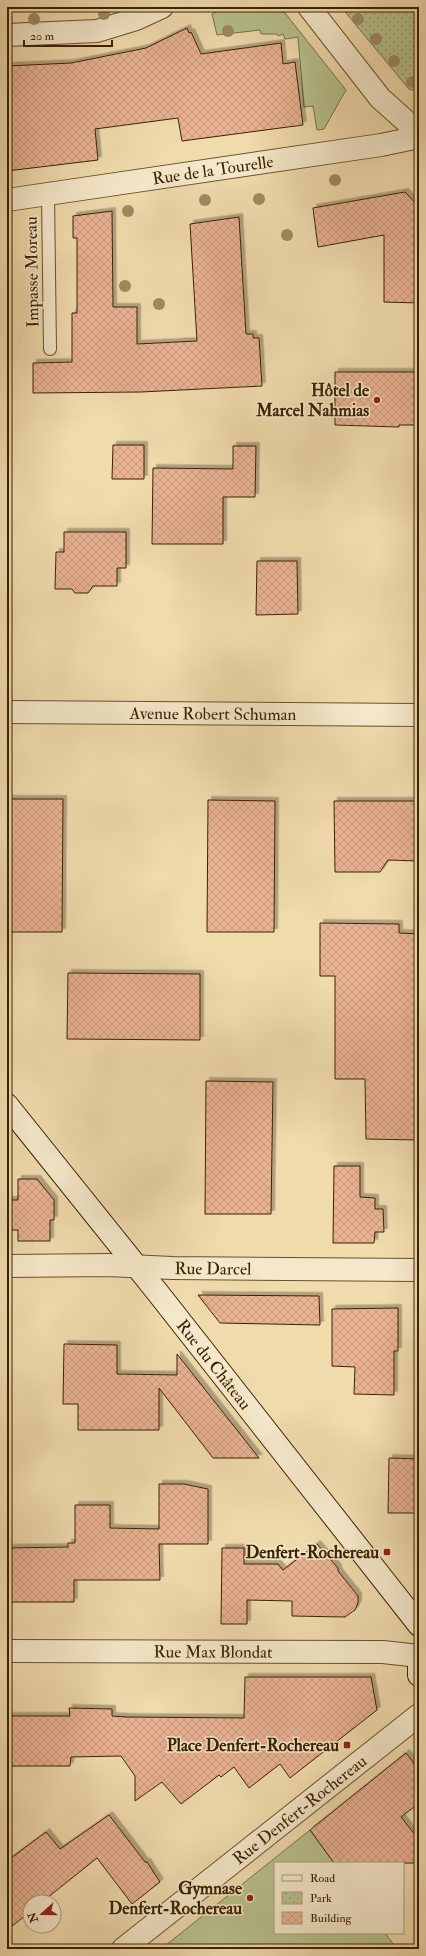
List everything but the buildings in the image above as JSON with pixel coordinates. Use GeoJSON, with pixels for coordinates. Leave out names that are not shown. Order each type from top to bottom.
{"type":"FeatureCollection","features":[{"type":"Feature","properties":{"kind":"street"},"geometry":{"type":"LineString","coordinates":[[7,35],[97,31],[136,19],[162,7]]}},
{"type":"Feature","properties":{"kind":"street"},"geometry":{"type":"LineString","coordinates":[[309,7],[380,98],[419,133]]}},
{"type":"Feature","properties":{"kind":"street","name":"Rue de la Tourelle"},"geometry":{"type":"LineString","coordinates":[[7,200],[380,145],[419,137]]}},
{"type":"Feature","properties":{"kind":"street","name":"Avenue Robert Schuman"},"geometry":{"type":"LineString","coordinates":[[7,712],[419,715]]}},
{"type":"Feature","properties":{"kind":"street","name":"Rue du Château"},"geometry":{"type":"LineString","coordinates":[[7,1105],[419,1625]]}},
{"type":"Feature","properties":{"kind":"street","name":"Rue Darcel"},"geometry":{"type":"LineString","coordinates":[[7,1266],[135,1265],[172,1268],[419,1270]]}},
{"type":"Feature","properties":{"kind":"street","name":"Rue Max Blondat"},"geometry":{"type":"LineString","coordinates":[[7,1651],[383,1652],[419,1656]]}},
{"type":"Feature","properties":{"kind":"street"},"geometry":{"type":"LineString","coordinates":[[419,1662],[419,1675]]}},
{"type":"Feature","properties":{"kind":"street","name":"Rue Denfert-Rochereau"},"geometry":{"type":"LineString","coordinates":[[123,1949],[419,1715]]}},
{"type":"Feature","properties":{"kind":"lane","name":"Impasse Moreau"},"geometry":{"type":"LineString","coordinates":[[48,195],[50,349]]}},
{"type":"Feature","properties":{"kind":"green space"},"geometry":{"type":"Polygon","coordinates":[[[227,7],[264,7],[285,13],[346,90],[324,129],[317,130],[313,106],[304,107],[298,37],[285,39],[283,34],[278,36],[277,34],[261,34],[260,30],[217,35],[212,14],[227,7]]]}},
{"type":"Feature","properties":{"kind":"green space"},"geometry":{"type":"Polygon","coordinates":[[[341,7],[419,7],[419,92],[409,89],[341,7]]]}},
{"type":"Feature","properties":{"kind":"green space","name":"Gymnase Denfert-Rochereau"},"geometry":{"type":"Polygon","coordinates":[[[310,1830],[333,1862],[274,1862],[274,1934],[386,1934],[397,1949],[161,1949],[310,1830]]]}},
{"type":"Feature","properties":{"kind":"place","name":"Hôtel de Marcel Nahmias"},"geometry":{"type":"Point","coordinates":[377,400]}},
{"type":"Feature","properties":{"kind":"place","name":"Denfert-Rochereau"},"geometry":{"type":"Point","coordinates":[387,1552]}},
{"type":"Feature","properties":{"kind":"place","name":"Place Denfert-Rochereau"},"geometry":{"type":"Point","coordinates":[347,1745]}},
{"type":"Feature","properties":{"kind":"place","name":"Gymnase Denfert-Rochereau"},"geometry":{"type":"Point","coordinates":[250,1898]}}]}
